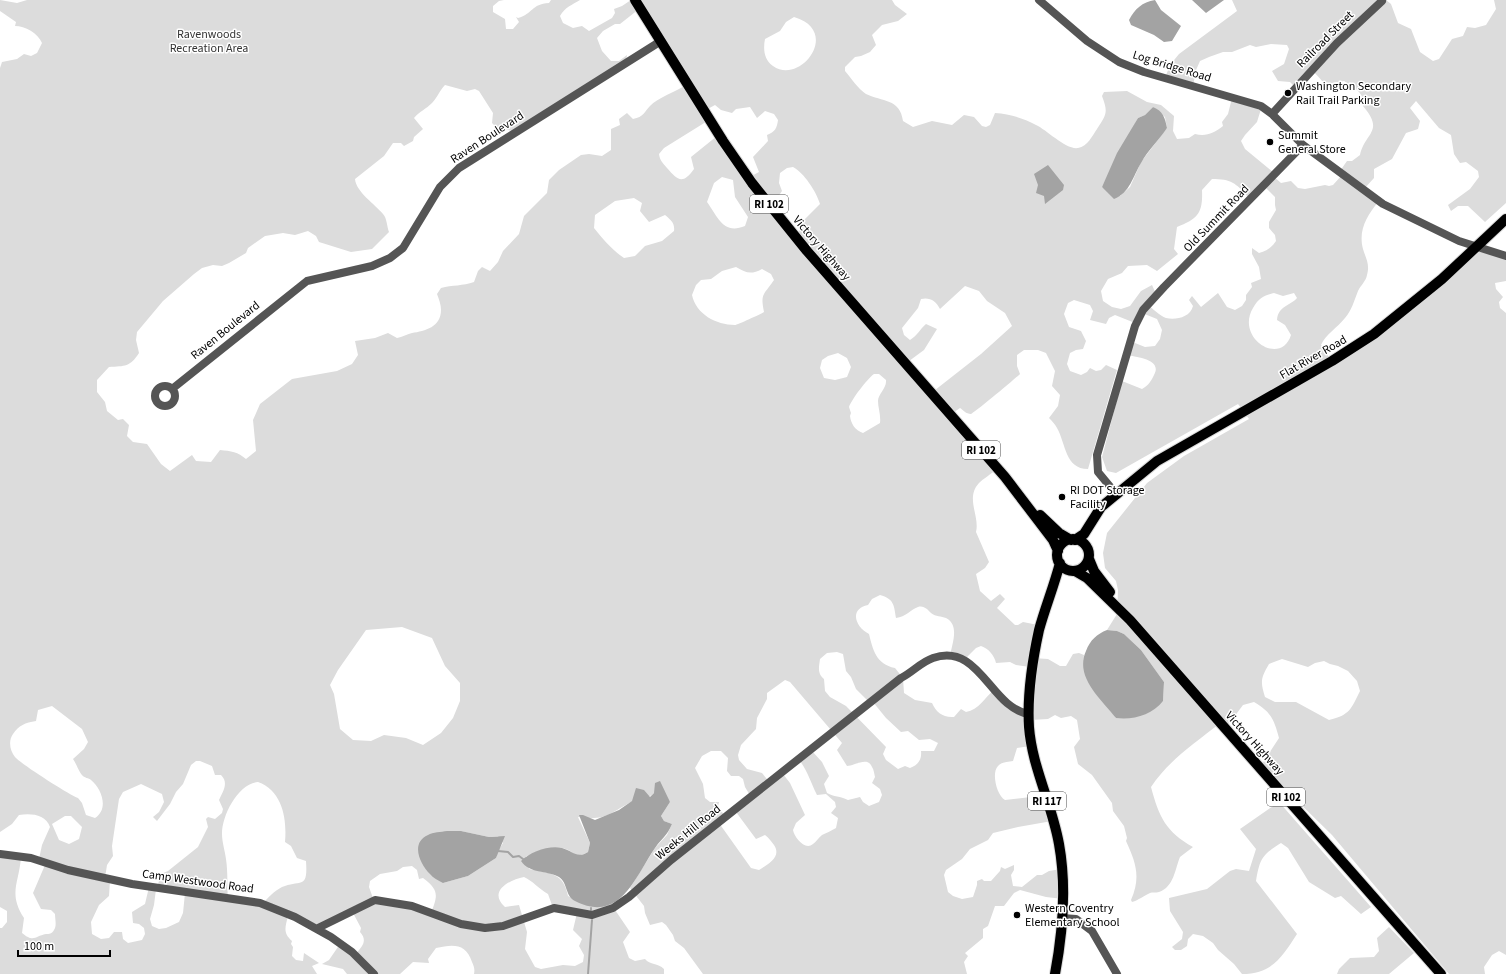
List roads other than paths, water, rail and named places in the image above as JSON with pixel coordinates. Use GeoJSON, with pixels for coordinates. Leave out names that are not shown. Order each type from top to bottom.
{"type":"FeatureCollection","features":[{"type":"Feature","properties":{"kind":"main road","name":"Victory Highway"},"geometry":{"type":"LineString","coordinates":[[635,0],[723,141],[752,182],[807,251],[1017,492],[1053,540],[1058,551]]}},
{"type":"Feature","properties":{"kind":"main road","name":"Flat River Road"},"geometry":{"type":"LineString","coordinates":[[1073,540],[1084,534],[1101,507],[1117,495],[1132,480],[1171,453],[1332,361],[1374,334],[1416,302],[1506,219]]}},
{"type":"Feature","properties":{"kind":"main road","name":"Victory Highway"},"geometry":{"type":"LineString","coordinates":[[1017,492],[1059,533],[1073,540]]}},
{"type":"Feature","properties":{"kind":"main road","name":"Flat River Road"},"geometry":{"type":"LineString","coordinates":[[1088,554],[1091,536],[1100,519],[1117,495]]}},
{"type":"Feature","properties":{"kind":"main road"},"geometry":{"type":"LineString","coordinates":[[1039,629],[1060,563],[1058,551],[1065,542],[1073,540],[1081,541],[1088,554],[1084,567],[1073,571],[1065,569],[1060,563]]}},
{"type":"Feature","properties":{"kind":"main road","name":"Victory Highway"},"geometry":{"type":"LineString","coordinates":[[1088,554],[1094,571],[1130,620]]}},
{"type":"Feature","properties":{"kind":"main road","name":"Victory Highway"},"geometry":{"type":"LineString","coordinates":[[1073,571],[1088,578],[1130,620],[1441,974]]}},
{"type":"Feature","properties":{"kind":"main road","name":"RI 117"},"geometry":{"type":"LineString","coordinates":[[1055,974],[1064,899],[1062,862],[1054,825],[1034,757],[1029,714],[1030,680],[1039,629],[1063,578],[1073,571]]}},
{"type":"Feature","properties":{"kind":"street","name":"Log Bridge Road"},"geometry":{"type":"LineString","coordinates":[[1039,0],[1091,44],[1119,62],[1144,72],[1262,106],[1303,145]]}},
{"type":"Feature","properties":{"kind":"street","name":"Railroad Street"},"geometry":{"type":"LineString","coordinates":[[1272,114],[1336,43],[1382,1]]}},
{"type":"Feature","properties":{"kind":"street","name":"Raven Boulevard"},"geometry":{"type":"LineString","coordinates":[[172,389],[307,281],[372,266],[390,258],[403,248],[440,187],[459,168],[661,41]]}},
{"type":"Feature","properties":{"kind":"street"},"geometry":{"type":"LineString","coordinates":[[1303,145],[1383,204],[1459,241],[1506,256]]}},
{"type":"Feature","properties":{"kind":"street","name":"Old Summit Road"},"geometry":{"type":"LineString","coordinates":[[1117,495],[1100,476],[1096,465],[1096,458],[1126,350],[1137,320],[1143,310],[1159,293],[1303,145]]}},
{"type":"Feature","properties":{"kind":"street","name":"Weeks Hill Road"},"geometry":{"type":"LineString","coordinates":[[318,928],[375,900],[412,906],[461,924],[478,927],[503,926],[554,908],[592,915],[613,908],[629,897],[670,860],[901,678],[923,663],[939,656],[952,656],[968,662],[1006,702],[1017,710],[1029,714]]}},
{"type":"Feature","properties":{"kind":"street","name":"Camp Westwood Road"},"geometry":{"type":"LineString","coordinates":[[0,854],[30,858],[68,870],[132,884],[254,901],[277,909],[318,928],[352,952],[374,974]]}},
{"type":"Feature","properties":{"kind":"street"},"geometry":{"type":"LineString","coordinates":[[1062,918],[1076,919],[1092,931],[1117,974]]}},
{"type":"Feature","properties":{"kind":"waterway"},"geometry":{"type":"LineString","coordinates":[[498,851],[508,852],[513,857],[519,856],[523,859]]}},
{"type":"Feature","properties":{"kind":"waterway"},"geometry":{"type":"LineString","coordinates":[[588,974],[592,920]]}},
{"type":"Feature","properties":{"kind":"place","name":"Washington Secondary Rail Trail Parking"},"geometry":{"type":"Point","coordinates":[1288,93]}},
{"type":"Feature","properties":{"kind":"place","name":"Summit General Store"},"geometry":{"type":"Point","coordinates":[1270,142]}},
{"type":"Feature","properties":{"kind":"place","name":"RI DOT Storage Facility"},"geometry":{"type":"Point","coordinates":[1062,497]}},
{"type":"Feature","properties":{"kind":"place","name":"Western Coventry Elementary School"},"geometry":{"type":"Point","coordinates":[1017,915]}},
{"type":"Feature","properties":{"kind":"park label","name":"Ravenwoods Recreation Area"},"geometry":{"type":"Point","coordinates":[209,41]}}]}
